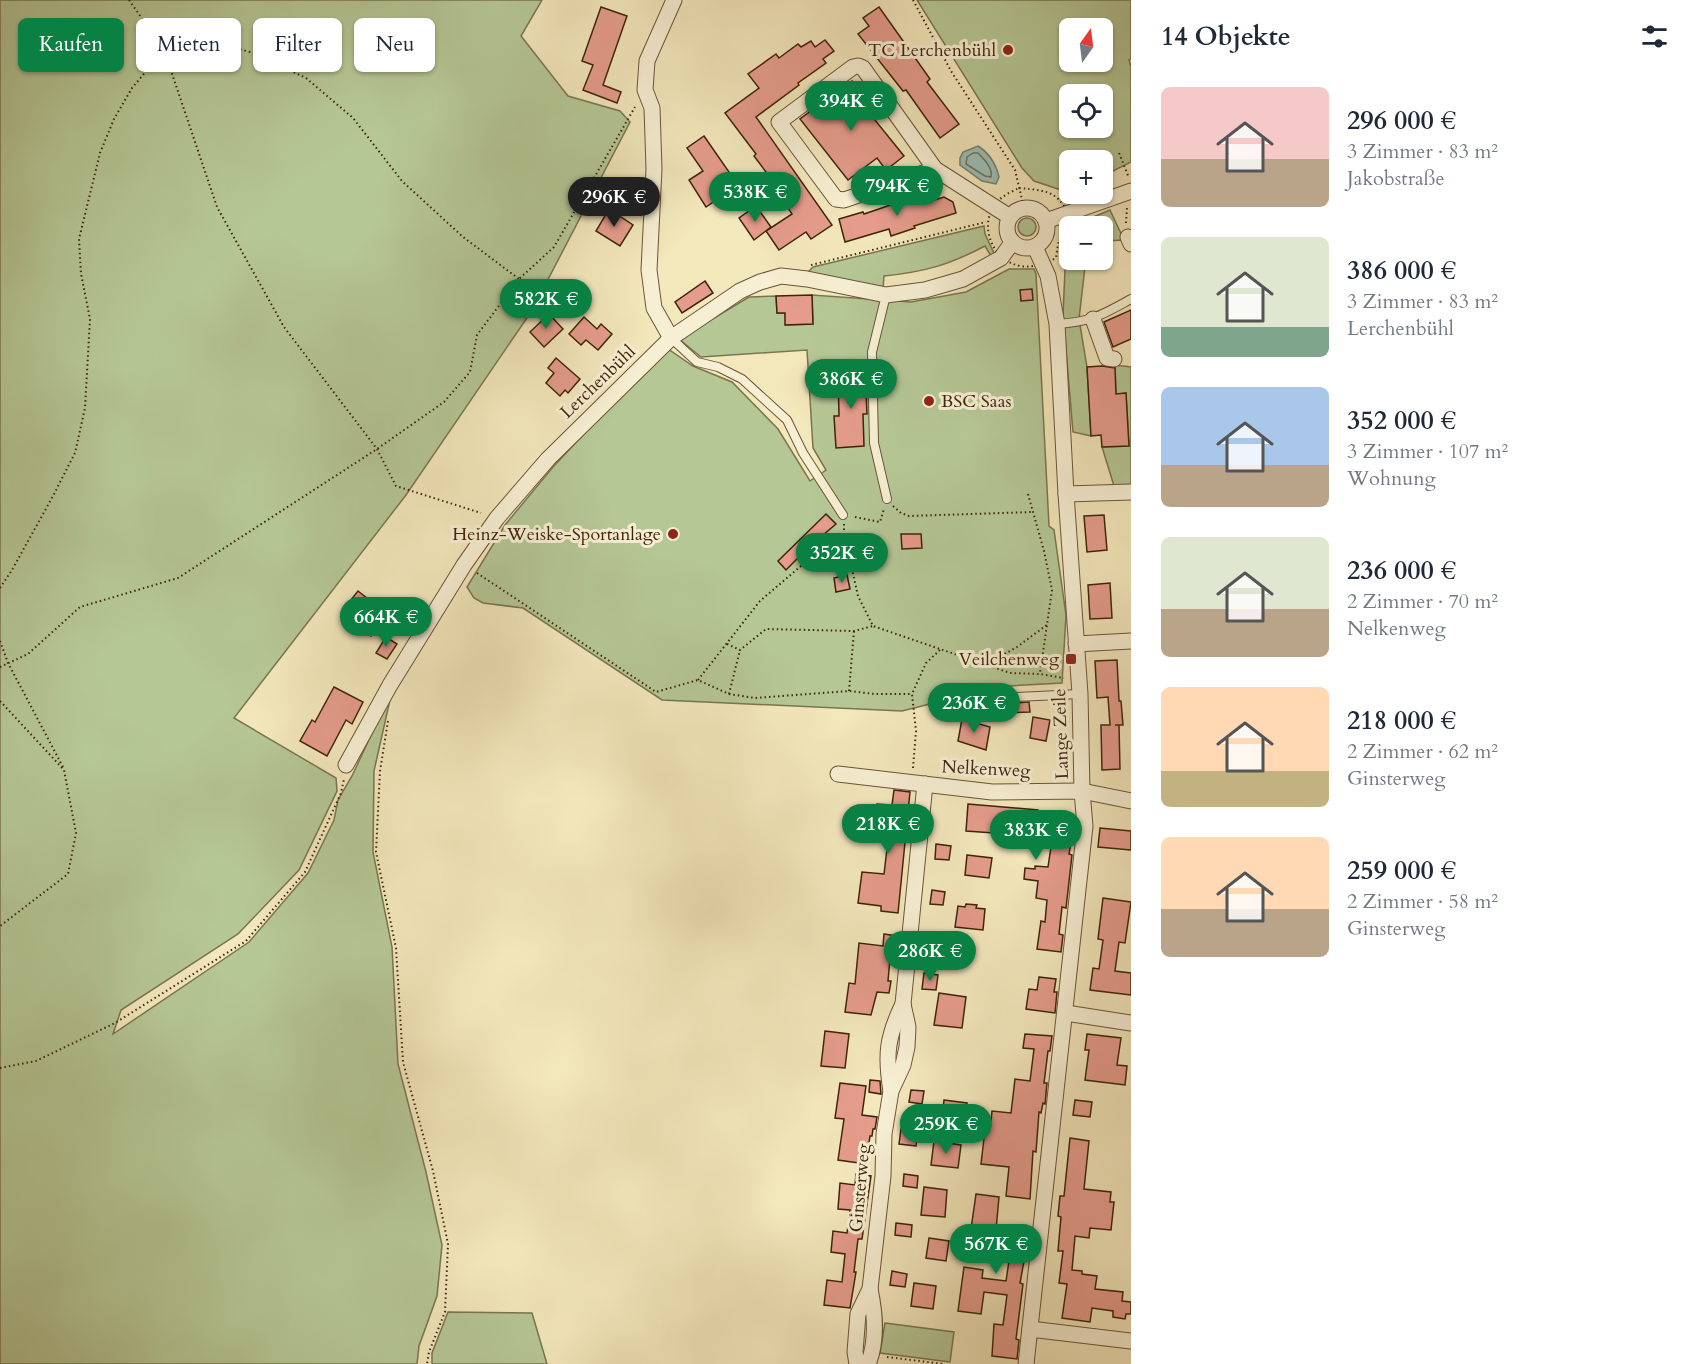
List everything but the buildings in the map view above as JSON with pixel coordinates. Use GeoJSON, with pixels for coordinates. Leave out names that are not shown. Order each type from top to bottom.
{"type":"FeatureCollection","features":[{"type":"Feature","properties":{"kind":"street"},"geometry":{"type":"LineString","coordinates":[[671,338],[654,308],[649,270],[654,170],[652,108],[645,90],[647,61],[674,0]]}},
{"type":"Feature","properties":{"kind":"street"},"geometry":{"type":"LineString","coordinates":[[935,169],[844,200],[836,199],[779,122],[853,67],[863,68],[935,169],[1010,217]]}},
{"type":"Feature","properties":{"kind":"street"},"geometry":{"type":"LineString","coordinates":[[1046,221],[1130,191]]}},
{"type":"Feature","properties":{"kind":"street"},"geometry":{"type":"LineString","coordinates":[[1024,208],[1037,211],[1046,221],[1047,228],[1042,242],[1035,247],[1023,249],[1012,243],[1006,230],[1010,217],[1024,208]]}},
{"type":"Feature","properties":{"kind":"street","name":"Lerchenbühl"},"geometry":{"type":"LineString","coordinates":[[346,765],[390,685],[464,565],[497,518],[548,459],[671,338],[740,291],[781,276],[886,295],[925,290],[963,279],[1001,258],[1012,243]]}},
{"type":"Feature","properties":{"kind":"street","name":"Lange Zeile"},"geometry":{"type":"LineString","coordinates":[[1026,1364],[1085,826],[1080,687],[1065,494],[1057,324],[1048,276],[1035,247]]}},
{"type":"Feature","properties":{"kind":"street"},"geometry":{"type":"LineString","coordinates":[[1093,319],[1107,358],[1113,360]]}},
{"type":"Feature","properties":{"kind":"street"},"geometry":{"type":"LineString","coordinates":[[1065,494],[1131,492]]}},
{"type":"Feature","properties":{"kind":"street"},"geometry":{"type":"LineString","coordinates":[[1076,644],[1131,641]]}},
{"type":"Feature","properties":{"kind":"street","name":"Nelkenweg"},"geometry":{"type":"LineString","coordinates":[[838,774],[992,792],[1082,791],[1131,801]]}},
{"type":"Feature","properties":{"kind":"street","name":"Ginsterweg"},"geometry":{"type":"LineString","coordinates":[[857,1364],[855,1352],[858,1314],[870,1289],[883,1176],[884,1134],[891,1091],[903,1065],[906,1047],[908,1027],[903,1004],[918,784]]}},
{"type":"Feature","properties":{"kind":"street"},"geometry":{"type":"LineString","coordinates":[[1066,1013],[1131,1023]]}},
{"type":"Feature","properties":{"kind":"street","name":"Ginsterweg"},"geometry":{"type":"LineString","coordinates":[[870,1289],[876,1314],[870,1359]]}},
{"type":"Feature","properties":{"kind":"street"},"geometry":{"type":"LineString","coordinates":[[1030,1329],[1131,1341]]}},
{"type":"Feature","properties":{"kind":"lane"},"geometry":{"type":"LineString","coordinates":[[886,295],[872,352],[874,443],[887,499]]}},
{"type":"Feature","properties":{"kind":"lane"},"geometry":{"type":"LineString","coordinates":[[1057,324],[1080,323],[1093,319],[1131,299]]}},
{"type":"Feature","properties":{"kind":"lane"},"geometry":{"type":"LineString","coordinates":[[671,338],[697,362],[718,367],[742,379],[787,420],[803,453],[843,515]]}},
{"type":"Feature","properties":{"kind":"lane"},"geometry":{"type":"LineString","coordinates":[[985,714],[995,698],[1080,687]]}},
{"type":"Feature","properties":{"kind":"path"},"geometry":{"type":"LineString","coordinates":[[129,0],[142,18]]}},
{"type":"Feature","properties":{"kind":"path"},"geometry":{"type":"LineString","coordinates":[[913,0],[951,71],[1015,170],[1024,208]]}},
{"type":"Feature","properties":{"kind":"path"},"geometry":{"type":"LineString","coordinates":[[241,50],[306,78],[353,118],[402,181],[463,237],[519,279]]}},
{"type":"Feature","properties":{"kind":"path"},"geometry":{"type":"LineString","coordinates":[[0,588],[75,453],[85,408],[90,319],[81,274],[79,239],[100,153],[114,118],[132,88],[145,72]]}},
{"type":"Feature","properties":{"kind":"path"},"geometry":{"type":"LineString","coordinates":[[171,72],[217,207],[284,327],[377,449],[396,486],[497,518]]}},
{"type":"Feature","properties":{"kind":"path"},"geometry":{"type":"LineString","coordinates":[[0,667],[28,654],[80,607],[178,578],[377,449],[444,402],[470,372],[477,335],[519,279],[554,247],[645,90]]}},
{"type":"Feature","properties":{"kind":"path"},"geometry":{"type":"LineString","coordinates":[[1119,153],[1129,174],[1130,191],[1125,230],[1130,241]]}},
{"type":"Feature","properties":{"kind":"path"},"geometry":{"type":"LineString","coordinates":[[804,267],[986,222]]}},
{"type":"Feature","properties":{"kind":"path"},"geometry":{"type":"LineString","coordinates":[[1028,494],[1052,590],[1040,674]]}},
{"type":"Feature","properties":{"kind":"path"},"geometry":{"type":"LineString","coordinates":[[873,626],[858,596],[844,534],[843,515],[880,522],[887,499],[901,513],[909,516],[1033,512]]}},
{"type":"Feature","properties":{"kind":"path"},"geometry":{"type":"LineString","coordinates":[[464,565],[656,692],[698,680],[760,601],[844,534]]}},
{"type":"Feature","properties":{"kind":"path"},"geometry":{"type":"LineString","coordinates":[[985,665],[1017,647],[1048,623]]}},
{"type":"Feature","properties":{"kind":"path"},"geometry":{"type":"LineString","coordinates":[[729,694],[740,650],[766,629],[854,631],[873,626],[1010,673],[1040,674],[1080,687]]}},
{"type":"Feature","properties":{"kind":"path"},"geometry":{"type":"LineString","coordinates":[[849,691],[854,631]]}},
{"type":"Feature","properties":{"kind":"path"},"geometry":{"type":"LineString","coordinates":[[0,641],[8,663],[64,770],[76,833],[68,874],[0,926]]}},
{"type":"Feature","properties":{"kind":"path"},"geometry":{"type":"LineString","coordinates":[[727,644],[740,650]]}},
{"type":"Feature","properties":{"kind":"path"},"geometry":{"type":"LineString","coordinates":[[918,784],[912,694],[926,663],[940,650]]}},
{"type":"Feature","properties":{"kind":"path"},"geometry":{"type":"LineString","coordinates":[[698,680],[729,694],[755,698],[849,691],[912,694]]}},
{"type":"Feature","properties":{"kind":"path"},"geometry":{"type":"LineString","coordinates":[[0,701],[64,770]]}},
{"type":"Feature","properties":{"kind":"path"},"geometry":{"type":"LineString","coordinates":[[389,715],[380,771],[376,852],[396,948],[403,1062],[433,1171],[448,1244],[445,1312],[429,1352],[427,1364]]}},
{"type":"Feature","properties":{"kind":"path"},"geometry":{"type":"LineString","coordinates":[[0,1068],[36,1061],[115,1023],[246,941],[305,872],[341,793],[346,765]]}},
{"type":"Feature","properties":{"kind":"path"},"geometry":{"type":"LineString","coordinates":[[870,1359],[944,1364]]}},
{"type":"Feature","properties":{"kind":"green space"},"geometry":{"type":"Polygon","coordinates":[[[0,0],[542,0],[521,36],[568,96],[620,111],[630,122],[531,312],[406,495],[234,718],[336,778],[337,791],[299,870],[238,934],[121,1010],[113,1034],[249,942],[308,873],[334,820],[338,800],[352,776],[388,699],[390,700],[374,771],[373,852],[392,947],[398,1064],[442,1245],[437,1296],[419,1346],[417,1364],[0,1364],[0,0]]]}},
{"type":"Feature","properties":{"kind":"green space"},"geometry":{"type":"Polygon","coordinates":[[[917,0],[1131,0],[1131,59],[1129,60],[1131,67],[1131,162],[1113,171],[1113,150],[1059,150],[1059,189],[1034,181],[1022,168],[917,0]]]}},
{"type":"Feature","properties":{"kind":"green space"},"geometry":{"type":"Polygon","coordinates":[[[1110,210],[1113,216],[1096,216],[1110,210]]]}},
{"type":"Feature","properties":{"kind":"green space"},"geometry":{"type":"Polygon","coordinates":[[[1113,216],[1124,240],[1113,241],[1113,216]]]}},
{"type":"Feature","properties":{"kind":"green space"},"geometry":{"type":"Polygon","coordinates":[[[1027,218],[1033,221],[1036,227],[1033,233],[1027,236],[1021,233],[1018,227],[1021,221],[1027,218]]]}},
{"type":"Feature","properties":{"kind":"green space"},"geometry":{"type":"Polygon","coordinates":[[[984,226],[985,234],[994,253],[991,256],[985,246],[936,267],[884,276],[883,289],[807,273],[813,267],[984,226]]]}},
{"type":"Feature","properties":{"kind":"green space"},"geometry":{"type":"Polygon","coordinates":[[[1009,269],[1034,269],[1036,274],[1049,526],[1054,530],[1066,615],[1062,683],[972,688],[902,711],[662,700],[523,608],[483,603],[474,598],[467,587],[505,525],[553,467],[642,372],[668,349],[693,366],[732,382],[778,429],[810,481],[826,470],[813,448],[807,350],[701,357],[679,339],[749,297],[776,296],[777,313],[785,313],[786,325],[813,324],[812,295],[911,302],[966,292],[1009,269]]]}},
{"type":"Feature","properties":{"kind":"green space"},"geometry":{"type":"Polygon","coordinates":[[[1065,270],[1085,270],[1079,319],[1087,367],[1091,436],[1073,432],[1063,315],[1065,270]]]}},
{"type":"Feature","properties":{"kind":"green space"},"geometry":{"type":"Polygon","coordinates":[[[1115,365],[1131,367],[1131,485],[1114,486],[1102,447],[1129,446],[1126,393],[1116,394],[1115,365]]]}},
{"type":"Feature","properties":{"kind":"green space"},"geometry":{"type":"Polygon","coordinates":[[[448,1312],[532,1313],[547,1364],[432,1364],[432,1353],[448,1312]]]}},
{"type":"Feature","properties":{"kind":"green space"},"geometry":{"type":"Polygon","coordinates":[[[885,1323],[954,1332],[950,1362],[880,1353],[885,1323]]]}},
{"type":"Feature","properties":{"kind":"water"},"geometry":{"type":"Polygon","coordinates":[[[978,146],[992,159],[999,177],[996,184],[982,181],[960,165],[963,152],[978,146]]]}},
{"type":"Feature","properties":{"kind":"place","name":"TC Lerchenbühl"},"geometry":{"type":"Point","coordinates":[1008,50]}},
{"type":"Feature","properties":{"kind":"place","name":"BSC Saas"},"geometry":{"type":"Point","coordinates":[929,401]}},
{"type":"Feature","properties":{"kind":"place","name":"Heinz-Weiske-Sportanlage"},"geometry":{"type":"Point","coordinates":[673,534]}},
{"type":"Feature","properties":{"kind":"place","name":"Veilchenweg"},"geometry":{"type":"Point","coordinates":[1071,659]}}]}
